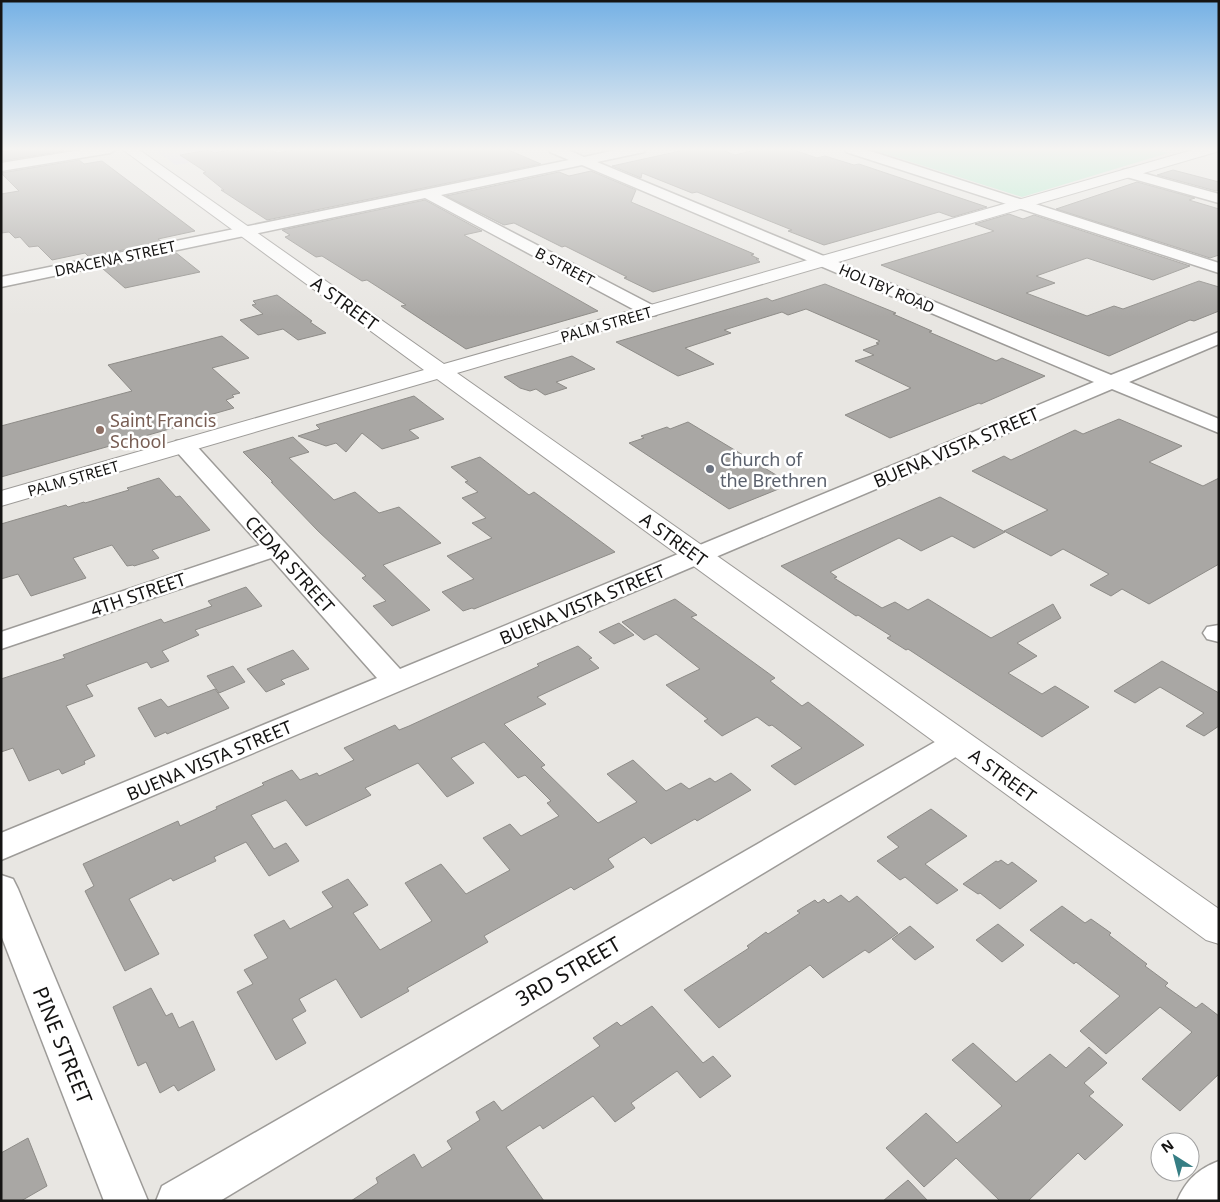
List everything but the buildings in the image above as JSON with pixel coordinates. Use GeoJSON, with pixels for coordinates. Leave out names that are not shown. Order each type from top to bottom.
{"type":"FeatureCollection","features":[{"type":"Feature","properties":{"kind":"street","name":"A STREET"},"geometry":{"type":"LineString","coordinates":[[208,205],[1219,929]]}},
{"type":"Feature","properties":{"kind":"street","name":"DRACENA STREET"},"geometry":{"type":"LineString","coordinates":[[1,282],[368,205]]}},
{"type":"Feature","properties":{"kind":"street","name":"B STREET"},"geometry":{"type":"LineString","coordinates":[[449,205],[650,311]]}},
{"type":"Feature","properties":{"kind":"street","name":"HOLTBY ROAD"},"geometry":{"type":"LineString","coordinates":[[689,205],[1219,427]]}},
{"type":"Feature","properties":{"kind":"street","name":"PALM STREET"},"geometry":{"type":"LineString","coordinates":[[1,499],[1017,205]]}},
{"type":"Feature","properties":{"kind":"street"},"geometry":{"type":"LineString","coordinates":[[1024,205],[1219,268]]}},
{"type":"Feature","properties":{"kind":"street","name":"BUENA VISTA STREET"},"geometry":{"type":"LineString","coordinates":[[1,847],[1219,337]]}},
{"type":"Feature","properties":{"kind":"street","name":"CEDAR STREET"},"geometry":{"type":"LineString","coordinates":[[184,446],[396,682]]}},
{"type":"Feature","properties":{"kind":"street","name":"4TH STREET"},"geometry":{"type":"LineString","coordinates":[[1,641],[275,548]]}},
{"type":"Feature","properties":{"kind":"street","name":"3RD STREET"},"geometry":{"type":"LineString","coordinates":[[178,1201],[958,742]]}},
{"type":"Feature","properties":{"kind":"street","name":"PINE STREET"},"geometry":{"type":"LineString","coordinates":[[1,889],[126,1201]]}},
{"type":"Feature","properties":{"kind":"street"},"geometry":{"type":"LineString","coordinates":[[1199,1201],[1219,1182]]}},
{"type":"Feature","properties":{"kind":"place","name":"Saint Francis School"},"geometry":{"type":"Point","coordinates":[100,430]}},
{"type":"Feature","properties":{"kind":"place","name":"Church of the Brethren"},"geometry":{"type":"Point","coordinates":[710,469]}}]}
